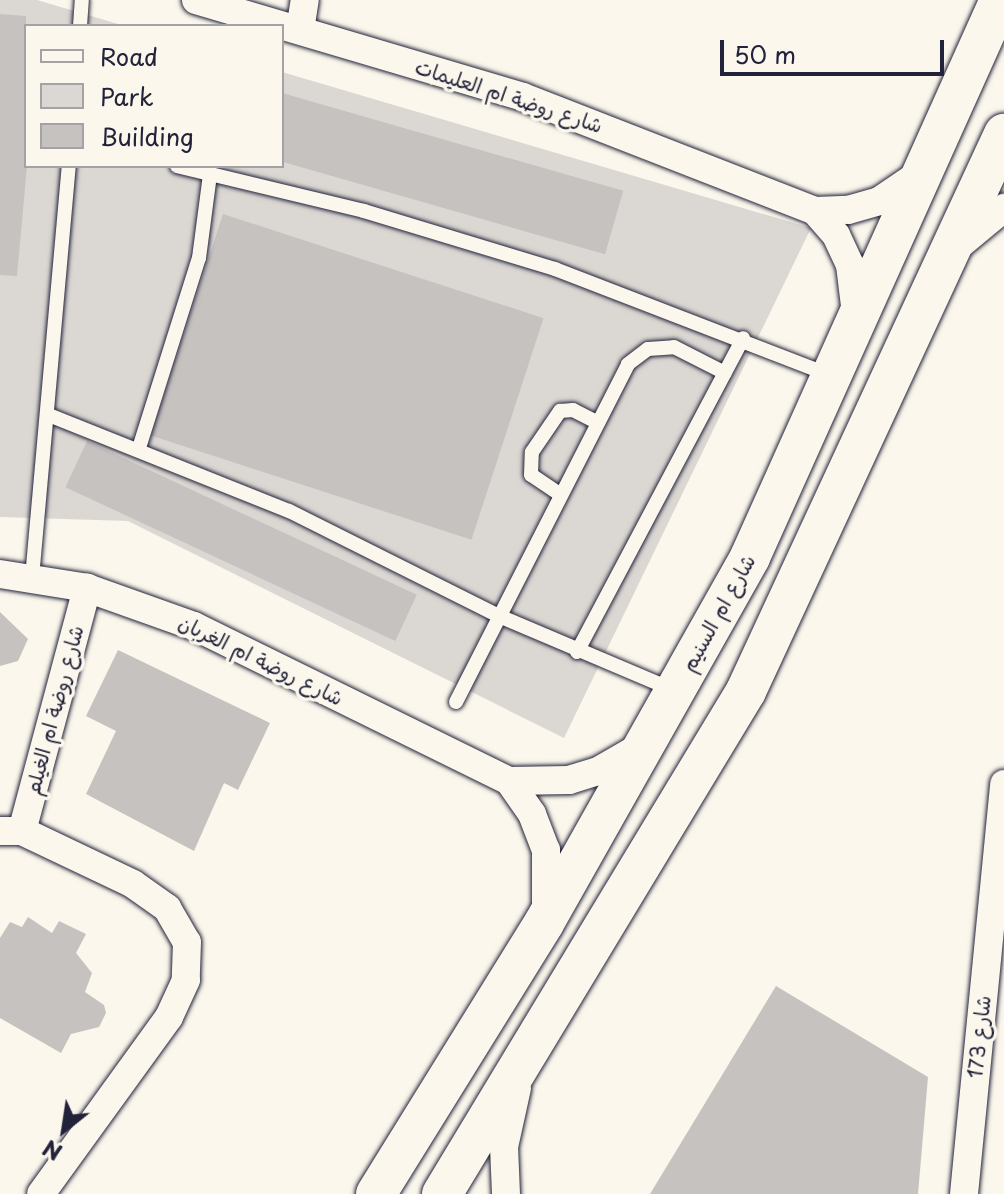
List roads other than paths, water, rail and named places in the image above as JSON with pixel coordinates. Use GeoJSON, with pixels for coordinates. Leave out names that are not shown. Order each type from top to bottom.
{"type":"FeatureCollection","features":[{"type":"Feature","properties":{"kind":"main road","name":"شارع ام السنيم"},"geometry":{"type":"LineString","coordinates":[[376,1194],[544,923],[750,557],[857,329],[1000,0]]}},
{"type":"Feature","properties":{"kind":"main road"},"geometry":{"type":"LineString","coordinates":[[442,1194],[521,1071],[746,691],[954,250],[1004,134]]}},
{"type":"Feature","properties":{"kind":"street","name":"شارع روضة ام العليمات"},"geometry":{"type":"LineString","coordinates":[[196,0],[279,24]]}},
{"type":"Feature","properties":{"kind":"street"},"geometry":{"type":"LineString","coordinates":[[300,30],[305,0]]}},
{"type":"Feature","properties":{"kind":"street","name":"شارع روضة ام العليمات"},"geometry":{"type":"LineString","coordinates":[[284,25],[523,97],[815,211],[848,210],[879,201],[930,164]]}},
{"type":"Feature","properties":{"kind":"street"},"geometry":{"type":"LineString","coordinates":[[954,250],[1004,208]]}},
{"type":"Feature","properties":{"kind":"street"},"geometry":{"type":"LineString","coordinates":[[815,211],[836,235],[850,265],[857,329]]}},
{"type":"Feature","properties":{"kind":"street","name":"شارع روضة ام الغربان"},"geometry":{"type":"LineString","coordinates":[[0,574],[87,588],[194,626],[509,781],[569,780],[598,771],[644,745]]}},
{"type":"Feature","properties":{"kind":"street","name":"شارع روضة ام الغيلم"},"geometry":{"type":"LineString","coordinates":[[41,1194],[169,1017],[186,980],[187,942],[167,908],[133,884],[11,831],[87,588]]}},
{"type":"Feature","properties":{"kind":"street","name":"شارع روضة ام الغربان"},"geometry":{"type":"LineString","coordinates":[[509,781],[532,814],[546,850],[544,923]]}},
{"type":"Feature","properties":{"kind":"street","name":"شارع 173"},"geometry":{"type":"LineString","coordinates":[[964,1194],[1004,784]]}},
{"type":"Feature","properties":{"kind":"street"},"geometry":{"type":"LineString","coordinates":[[506,1194],[504,1147],[521,1071]]}},
{"type":"Feature","properties":{"kind":"lane"},"geometry":{"type":"LineString","coordinates":[[80,24],[82,0]]}},
{"type":"Feature","properties":{"kind":"lane"},"geometry":{"type":"LineString","coordinates":[[32,578],[69,168]]}},
{"type":"Feature","properties":{"kind":"lane"},"geometry":{"type":"LineString","coordinates":[[185,168],[460,239],[743,338],[834,376]]}},
{"type":"Feature","properties":{"kind":"lane"},"geometry":{"type":"LineString","coordinates":[[139,448],[199,258],[210,174]]}},
{"type":"Feature","properties":{"kind":"lane"},"geometry":{"type":"LineString","coordinates":[[577,652],[743,338]]}},
{"type":"Feature","properties":{"kind":"lane"},"geometry":{"type":"LineString","coordinates":[[456,702],[628,364],[648,349],[674,347],[725,373]]}},
{"type":"Feature","properties":{"kind":"lane"},"geometry":{"type":"LineString","coordinates":[[561,495],[531,475],[532,452],[560,411],[573,410],[598,423]]}},
{"type":"Feature","properties":{"kind":"lane"},"geometry":{"type":"LineString","coordinates":[[49,415],[139,448],[289,511],[499,616],[674,691]]}}]}
